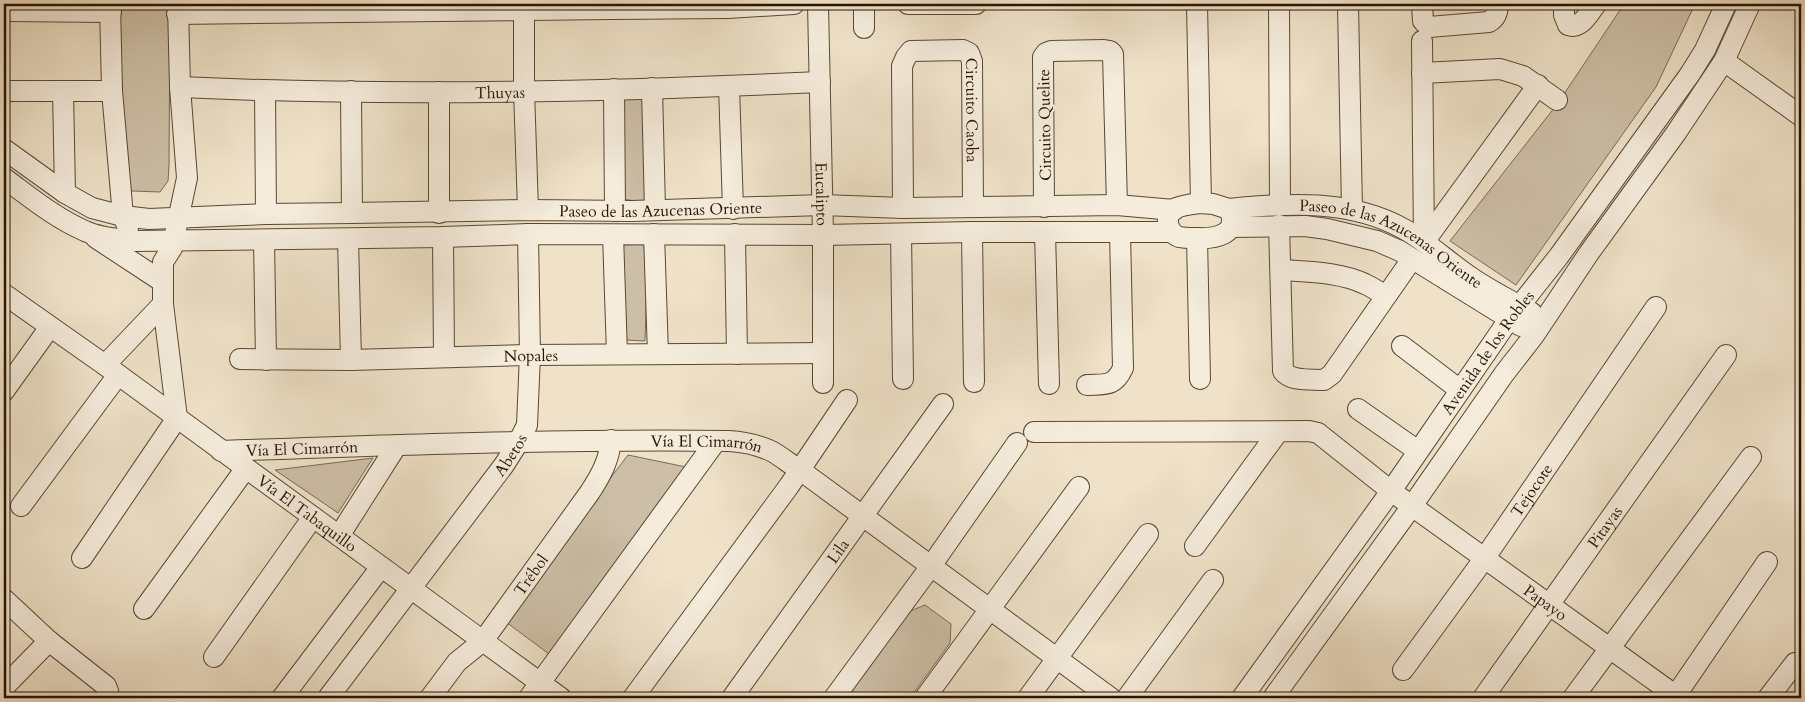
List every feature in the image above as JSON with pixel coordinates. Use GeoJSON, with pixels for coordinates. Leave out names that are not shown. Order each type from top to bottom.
{"type":"FeatureCollection","features":[{"type":"Feature","properties":{"kind":"street"},"geometry":{"type":"LineString","coordinates":[[82,558],[177,418],[163,304],[163,262],[172,248],[187,178],[180,87],[177,9],[611,7],[794,4]]}},
{"type":"Feature","properties":{"kind":"street","name":"Eucalipto"},"geometry":{"type":"LineString","coordinates":[[818,4],[823,235],[823,383]]}},
{"type":"Feature","properties":{"kind":"street"},"geometry":{"type":"LineString","coordinates":[[864,4],[864,28]]}},
{"type":"Feature","properties":{"kind":"street"},"geometry":{"type":"LineString","coordinates":[[908,4],[976,4]]}},
{"type":"Feature","properties":{"kind":"street"},"geometry":{"type":"LineString","coordinates":[[1197,4],[1201,203],[1213,204],[1230,218]]}},
{"type":"Feature","properties":{"kind":"street"},"geometry":{"type":"LineString","coordinates":[[1279,4],[1280,204]]}},
{"type":"Feature","properties":{"kind":"street"},"geometry":{"type":"LineString","coordinates":[[1348,4],[1352,210]]}},
{"type":"Feature","properties":{"kind":"street"},"geometry":{"type":"LineString","coordinates":[[1422,4],[1424,33],[1422,73],[1424,242]]}},
{"type":"Feature","properties":{"kind":"street"},"geometry":{"type":"LineString","coordinates":[[1424,33],[1430,27],[1489,22],[1494,20],[1497,15],[1498,4]]}},
{"type":"Feature","properties":{"kind":"street"},"geometry":{"type":"LineString","coordinates":[[1564,4],[1565,21],[1573,27],[1578,26],[1584,21],[1596,4]]}},
{"type":"Feature","properties":{"kind":"street","name":"Avenida de los Robles"},"geometry":{"type":"LineString","coordinates":[[1242,698],[1391,491],[1515,312],[1559,256],[1690,74],[1705,50],[1726,4]]}},
{"type":"Feature","properties":{"kind":"street","name":"Avenida de los Robles"},"geometry":{"type":"LineString","coordinates":[[1273,698],[1412,506],[1504,374],[1539,328],[1589,253],[1676,134],[1724,61],[1742,26],[1750,4]]}},
{"type":"Feature","properties":{"kind":"street"},"geometry":{"type":"LineString","coordinates":[[4,10],[31,7],[111,8],[112,91],[123,216],[142,241],[142,249],[163,262]]}},
{"type":"Feature","properties":{"kind":"street"},"geometry":{"type":"LineString","coordinates":[[524,7],[524,90],[528,210]]}},
{"type":"Feature","properties":{"kind":"street","name":"Circuito Caoba"},"geometry":{"type":"LineString","coordinates":[[903,208],[902,66],[906,56],[912,51],[963,50],[969,54],[972,61],[973,207]]}},
{"type":"Feature","properties":{"kind":"street","name":"Circuito Quelite"},"geometry":{"type":"LineString","coordinates":[[1044,207],[1043,57],[1051,51],[1104,50],[1113,54],[1117,205]]}},
{"type":"Feature","properties":{"kind":"street"},"geometry":{"type":"LineString","coordinates":[[1724,61],[1800,113]]}},
{"type":"Feature","properties":{"kind":"street"},"geometry":{"type":"LineString","coordinates":[[1422,73],[1500,69],[1523,76],[1557,100]]}},
{"type":"Feature","properties":{"kind":"street","name":"Thuyas"},"geometry":{"type":"LineString","coordinates":[[180,87],[265,91],[439,92],[729,86],[820,82]]}},
{"type":"Feature","properties":{"kind":"street"},"geometry":{"type":"LineString","coordinates":[[1424,242],[1538,85]]}},
{"type":"Feature","properties":{"kind":"street"},"geometry":{"type":"LineString","coordinates":[[729,86],[733,208]]}},
{"type":"Feature","properties":{"kind":"street"},"geometry":{"type":"LineString","coordinates":[[652,88],[655,210]]}},
{"type":"Feature","properties":{"kind":"street"},"geometry":{"type":"LineString","coordinates":[[614,89],[615,211]]}},
{"type":"Feature","properties":{"kind":"street"},"geometry":{"type":"LineString","coordinates":[[4,91],[112,91]]}},
{"type":"Feature","properties":{"kind":"street"},"geometry":{"type":"LineString","coordinates":[[63,91],[65,193]]}},
{"type":"Feature","properties":{"kind":"street"},"geometry":{"type":"LineString","coordinates":[[265,91],[266,214]]}},
{"type":"Feature","properties":{"kind":"street"},"geometry":{"type":"LineString","coordinates":[[351,91],[352,213]]}},
{"type":"Feature","properties":{"kind":"street"},"geometry":{"type":"LineString","coordinates":[[439,92],[439,213]]}},
{"type":"Feature","properties":{"kind":"street","name":"Paseo de las Azucenas Oriente"},"geometry":{"type":"LineString","coordinates":[[4,149],[65,193],[92,208],[123,216],[148,219],[266,214],[439,213],[528,210],[615,211],[822,204],[903,208],[1117,205],[1174,210],[1201,203]]}},
{"type":"Feature","properties":{"kind":"street"},"geometry":{"type":"LineString","coordinates":[[4,178],[53,214],[86,232],[163,282]]}},
{"type":"Feature","properties":{"kind":"street","name":"Paseo de las Azucenas Oriente"},"geometry":{"type":"LineString","coordinates":[[1230,218],[1280,204],[1311,204],[1333,206],[1387,220],[1424,242],[1515,312],[1539,328]]}},
{"type":"Feature","properties":{"kind":"street"},"geometry":{"type":"LineString","coordinates":[[1170,232],[1168,216],[1174,210]]}},
{"type":"Feature","properties":{"kind":"street","name":"Paseo de las Azucenas Oriente"},"geometry":{"type":"LineString","coordinates":[[1230,218],[1326,229],[1377,241],[1400,251],[1515,312]]}},
{"type":"Feature","properties":{"kind":"street","name":"Paseo de las Azucenas Oriente"},"geometry":{"type":"LineString","coordinates":[[86,232],[110,238],[142,241],[348,239],[528,234],[823,235],[972,232],[1170,232],[1179,237],[1198,238],[1224,235],[1230,218]]}},
{"type":"Feature","properties":{"kind":"street"},"geometry":{"type":"LineString","coordinates":[[1377,241],[1387,220]]}},
{"type":"Feature","properties":{"kind":"street"},"geometry":{"type":"LineString","coordinates":[[1279,225],[1283,371],[1292,378],[1324,380],[1332,374],[1412,259]]}},
{"type":"Feature","properties":{"kind":"street"},"geometry":{"type":"LineString","coordinates":[[972,232],[974,382]]}},
{"type":"Feature","properties":{"kind":"street"},"geometry":{"type":"LineString","coordinates":[[1045,232],[1049,384]]}},
{"type":"Feature","properties":{"kind":"street"},"geometry":{"type":"LineString","coordinates":[[1087,385],[1113,382],[1119,377],[1123,368],[1120,232]]}},
{"type":"Feature","properties":{"kind":"street","name":"Abetos"},"geometry":{"type":"LineString","coordinates":[[328,698],[504,465],[527,425],[530,355],[528,234]]}},
{"type":"Feature","properties":{"kind":"street"},"geometry":{"type":"LineString","coordinates":[[654,234],[658,354]]}},
{"type":"Feature","properties":{"kind":"street"},"geometry":{"type":"LineString","coordinates":[[735,234],[737,354]]}},
{"type":"Feature","properties":{"kind":"street"},"geometry":{"type":"LineString","coordinates":[[901,234],[903,379]]}},
{"type":"Feature","properties":{"kind":"street"},"geometry":{"type":"LineString","coordinates":[[613,235],[617,354]]}},
{"type":"Feature","properties":{"kind":"street"},"geometry":{"type":"LineString","coordinates":[[443,237],[444,357]]}},
{"type":"Feature","properties":{"kind":"street"},"geometry":{"type":"LineString","coordinates":[[1198,238],[1200,379]]}},
{"type":"Feature","properties":{"kind":"street"},"geometry":{"type":"LineString","coordinates":[[348,239],[351,360]]}},
{"type":"Feature","properties":{"kind":"street"},"geometry":{"type":"LineString","coordinates":[[264,240],[266,360]]}},
{"type":"Feature","properties":{"kind":"street"},"geometry":{"type":"LineString","coordinates":[[1281,270],[1318,272],[1343,277],[1365,284],[1386,296]]}},
{"type":"Feature","properties":{"kind":"street","name":"Vía El Tabaquillo"},"geometry":{"type":"LineString","coordinates":[[4,294],[112,370],[483,641],[535,691],[562,698]]}},
{"type":"Feature","properties":{"kind":"street"},"geometry":{"type":"LineString","coordinates":[[21,506],[112,370],[163,304]]}},
{"type":"Feature","properties":{"kind":"street","name":"Tejocote"},"geometry":{"type":"LineString","coordinates":[[1404,670],[1484,559],[1656,307]]}},
{"type":"Feature","properties":{"kind":"street"},"geometry":{"type":"LineString","coordinates":[[4,391],[50,327]]}},
{"type":"Feature","properties":{"kind":"street"},"geometry":{"type":"LineString","coordinates":[[1402,346],[1460,390]]}},
{"type":"Feature","properties":{"kind":"street","name":"Nopales"},"geometry":{"type":"LineString","coordinates":[[240,359],[351,360],[530,355],[822,352]]}},
{"type":"Feature","properties":{"kind":"street","name":"Pitayas"},"geometry":{"type":"LineString","coordinates":[[1484,698],[1726,355]]}},
{"type":"Feature","properties":{"kind":"street"},"geometry":{"type":"LineString","coordinates":[[633,698],[800,470],[848,400]]}},
{"type":"Feature","properties":{"kind":"street","name":"Lila"},"geometry":{"type":"LineString","coordinates":[[732,698],[943,404]]}},
{"type":"Feature","properties":{"kind":"street"},"geometry":{"type":"LineString","coordinates":[[1358,409],[1418,451]]}},
{"type":"Feature","properties":{"kind":"street","name":"Papayo"},"geometry":{"type":"LineString","coordinates":[[1034,432],[1056,425],[1278,432],[1309,431],[1318,433],[1391,491],[1676,698]]}},
{"type":"Feature","properties":{"kind":"street"},"geometry":{"type":"LineString","coordinates":[[1195,546],[1278,432]]}},
{"type":"Feature","properties":{"kind":"street","name":"Vía El Cimarrón"},"geometry":{"type":"LineString","coordinates":[[221,451],[610,440],[744,442],[760,446],[774,452],[800,470],[1110,698]]}},
{"type":"Feature","properties":{"kind":"street","name":"Trébol"},"geometry":{"type":"LineString","coordinates":[[430,698],[457,662],[483,641],[598,481],[610,453],[610,440]]}},
{"type":"Feature","properties":{"kind":"street"},"geometry":{"type":"LineString","coordinates":[[535,691],[716,441]]}},
{"type":"Feature","properties":{"kind":"street"},"geometry":{"type":"LineString","coordinates":[[834,698],[931,566],[1017,443]]}},
{"type":"Feature","properties":{"kind":"street"},"geometry":{"type":"LineString","coordinates":[[339,536],[397,445]]}},
{"type":"Feature","properties":{"kind":"street"},"geometry":{"type":"LineString","coordinates":[[1573,698],[1608,648],[1751,457]]}},
{"type":"Feature","properties":{"kind":"street"},"geometry":{"type":"LineString","coordinates":[[144,609],[246,468]]}},
{"type":"Feature","properties":{"kind":"street"},"geometry":{"type":"LineString","coordinates":[[925,698],[1078,487]]}},
{"type":"Feature","properties":{"kind":"street"},"geometry":{"type":"LineString","coordinates":[[214,657],[313,517]]}},
{"type":"Feature","properties":{"kind":"street"},"geometry":{"type":"LineString","coordinates":[[1028,698],[1148,534]]}},
{"type":"Feature","properties":{"kind":"street"},"geometry":{"type":"LineString","coordinates":[[1676,698],[1767,562]]}},
{"type":"Feature","properties":{"kind":"street"},"geometry":{"type":"LineString","coordinates":[[282,698],[381,567]]}},
{"type":"Feature","properties":{"kind":"street"},"geometry":{"type":"LineString","coordinates":[[1127,698],[1213,580]]}},
{"type":"Feature","properties":{"kind":"street"},"geometry":{"type":"LineString","coordinates":[[4,599],[49,641],[106,686],[108,691],[106,698]]}},
{"type":"Feature","properties":{"kind":"street"},"geometry":{"type":"LineString","coordinates":[[4,687],[49,641]]}},
{"type":"Feature","properties":{"kind":"street"},"geometry":{"type":"LineString","coordinates":[[1768,698],[1795,663]]}},
{"type":"Feature","properties":{"kind":"shaded area"},"geometry":{"type":"Polygon","coordinates":[[[119,4],[170,4],[169,165],[168,181],[160,192],[132,191],[124,171],[119,4]]]}},
{"type":"Feature","properties":{"kind":"shaded area"},"geometry":{"type":"Polygon","coordinates":[[[1624,4],[1695,4],[1656,87],[1516,285],[1450,241],[1558,103],[1624,4]]]}},
{"type":"Feature","properties":{"kind":"shaded area"},"geometry":{"type":"Polygon","coordinates":[[[621,98],[645,98],[645,202],[620,199],[621,98]]]}},
{"type":"Feature","properties":{"kind":"shaded area"},"geometry":{"type":"Polygon","coordinates":[[[648,244],[645,341],[625,340],[623,245],[648,244]]]}},
{"type":"Feature","properties":{"kind":"shaded area"},"geometry":{"type":"Polygon","coordinates":[[[628,455],[686,467],[549,654],[506,622],[562,542],[628,455]]]}},
{"type":"Feature","properties":{"kind":"shaded area"},"geometry":{"type":"Polygon","coordinates":[[[373,458],[338,513],[275,470],[373,458]]]}},
{"type":"Feature","properties":{"kind":"shaded area"},"geometry":{"type":"Polygon","coordinates":[[[925,605],[951,624],[950,643],[910,698],[840,698],[903,614],[925,605]]]}}]}
